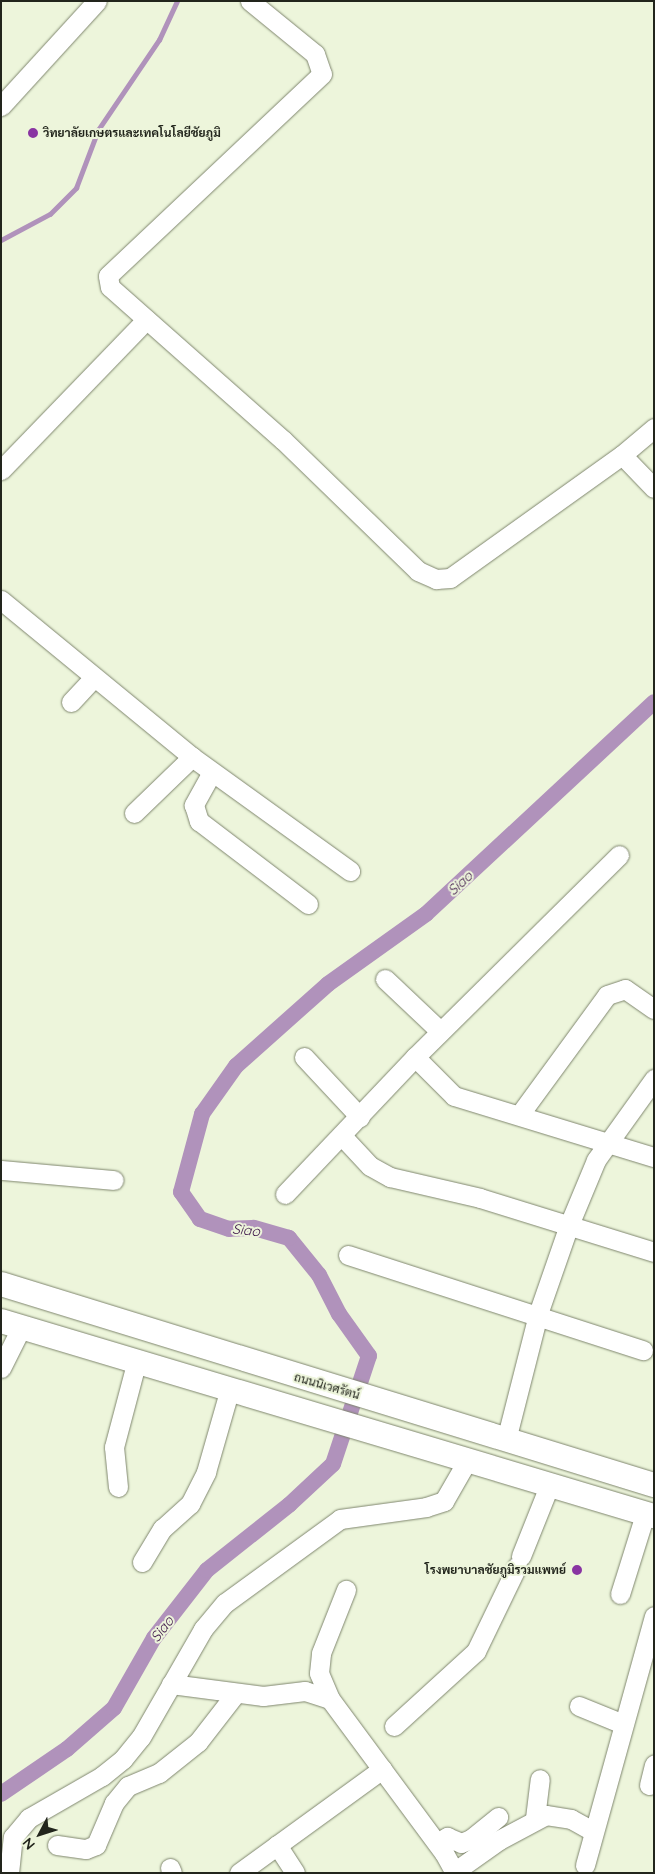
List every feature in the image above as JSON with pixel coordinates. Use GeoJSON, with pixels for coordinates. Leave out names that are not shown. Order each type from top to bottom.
{"type":"FeatureCollection","features":[{"type":"Feature","properties":{"kind":"main road","name":"ถนนนิเวศรัตน์"},"geometry":{"type":"LineString","coordinates":[[1,1284],[321,1386],[450,1419],[506,1440],[654,1485]]}},
{"type":"Feature","properties":{"kind":"main road"},"geometry":{"type":"LineString","coordinates":[[11,1325],[229,1392],[467,1460],[649,1515]]}},
{"type":"Feature","properties":{"kind":"street"},"geometry":{"type":"LineString","coordinates":[[1,106],[97,1]]}},
{"type":"Feature","properties":{"kind":"street"},"geometry":{"type":"LineString","coordinates":[[250,1],[314,54],[322,74],[108,276],[110,287],[283,440],[418,570],[436,579],[450,578],[622,455],[654,428]]}},
{"type":"Feature","properties":{"kind":"street"},"geometry":{"type":"LineString","coordinates":[[1,470],[146,320]]}},
{"type":"Feature","properties":{"kind":"street"},"geometry":{"type":"LineString","coordinates":[[622,455],[654,488]]}},
{"type":"Feature","properties":{"kind":"street"},"geometry":{"type":"LineString","coordinates":[[2,602],[192,757],[350,871]]}},
{"type":"Feature","properties":{"kind":"street"},"geometry":{"type":"LineString","coordinates":[[71,702],[94,677]]}},
{"type":"Feature","properties":{"kind":"street"},"geometry":{"type":"LineString","coordinates":[[134,813],[192,757]]}},
{"type":"Feature","properties":{"kind":"street"},"geometry":{"type":"LineString","coordinates":[[212,772],[194,805],[196,816],[308,904]]}},
{"type":"Feature","properties":{"kind":"street"},"geometry":{"type":"LineString","coordinates":[[286,1194],[440,1031],[619,855]]}},
{"type":"Feature","properties":{"kind":"street"},"geometry":{"type":"LineString","coordinates":[[385,979],[440,1031]]}},
{"type":"Feature","properties":{"kind":"street"},"geometry":{"type":"LineString","coordinates":[[520,1114],[607,995],[625,989],[654,1009]]}},
{"type":"Feature","properties":{"kind":"street"},"geometry":{"type":"LineString","coordinates":[[415,1057],[448,1093],[654,1157]]}},
{"type":"Feature","properties":{"kind":"street"},"geometry":{"type":"LineString","coordinates":[[304,1058],[360,1117]]}},
{"type":"Feature","properties":{"kind":"street"},"geometry":{"type":"LineString","coordinates":[[506,1440],[538,1314],[569,1224],[608,1142],[654,1079]]}},
{"type":"Feature","properties":{"kind":"street"},"geometry":{"type":"LineString","coordinates":[[342,1136],[370,1166],[390,1177],[569,1224],[654,1252]]}},
{"type":"Feature","properties":{"kind":"street"},"geometry":{"type":"LineString","coordinates":[[1,1170],[114,1180]]}},
{"type":"Feature","properties":{"kind":"street"},"geometry":{"type":"LineString","coordinates":[[348,1255],[538,1314],[642,1350]]}},
{"type":"Feature","properties":{"kind":"street"},"geometry":{"type":"LineString","coordinates":[[1,1368],[11,1325]]}},
{"type":"Feature","properties":{"kind":"street"},"geometry":{"type":"LineString","coordinates":[[118,1487],[114,1448],[136,1364]]}},
{"type":"Feature","properties":{"kind":"street"},"geometry":{"type":"LineString","coordinates":[[142,1562],[162,1529],[190,1504],[206,1472],[229,1392]]}},
{"type":"Feature","properties":{"kind":"street"},"geometry":{"type":"LineString","coordinates":[[9,1873],[13,1837],[29,1818],[102,1776],[122,1759],[141,1738],[203,1629],[225,1602],[272,1566],[340,1519],[444,1501],[467,1460]]}},
{"type":"Feature","properties":{"kind":"street"},"geometry":{"type":"LineString","coordinates":[[394,1726],[476,1651],[519,1561],[549,1486]]}},
{"type":"Feature","properties":{"kind":"street"},"geometry":{"type":"LineString","coordinates":[[620,1594],[649,1515]]}},
{"type":"Feature","properties":{"kind":"street"},"geometry":{"type":"LineString","coordinates":[[346,1590],[321,1653],[319,1673],[330,1699],[437,1842],[454,1872],[535,1818],[546,1815],[571,1819],[593,1831]]}},
{"type":"Feature","properties":{"kind":"street"},"geometry":{"type":"LineString","coordinates":[[584,1865],[654,1616]]}},
{"type":"Feature","properties":{"kind":"street"},"geometry":{"type":"LineString","coordinates":[[171,1684],[263,1696],[306,1691],[330,1699]]}},
{"type":"Feature","properties":{"kind":"street"},"geometry":{"type":"LineString","coordinates":[[57,1845],[86,1849],[96,1844],[114,1802],[128,1786],[159,1773],[198,1742],[236,1693]]}},
{"type":"Feature","properties":{"kind":"street"},"geometry":{"type":"LineString","coordinates":[[579,1706],[623,1724]]}},
{"type":"Feature","properties":{"kind":"street"},"geometry":{"type":"LineString","coordinates":[[649,1785],[654,1765]]}},
{"type":"Feature","properties":{"kind":"street"},"geometry":{"type":"LineString","coordinates":[[239,1873],[382,1769]]}},
{"type":"Feature","properties":{"kind":"street"},"geometry":{"type":"LineString","coordinates":[[535,1818],[540,1779]]}},
{"type":"Feature","properties":{"kind":"street"},"geometry":{"type":"LineString","coordinates":[[437,1842],[447,1837],[461,1843],[471,1839],[498,1817]]}},
{"type":"Feature","properties":{"kind":"street"},"geometry":{"type":"LineString","coordinates":[[277,1845],[296,1873]]}},
{"type":"Feature","properties":{"kind":"waterway"},"geometry":{"type":"LineString","coordinates":[[1,240],[50,214],[76,188],[98,130],[159,40],[177,1]]}},
{"type":"Feature","properties":{"kind":"waterway","name":"Siao"},"geometry":{"type":"LineString","coordinates":[[1,1794],[67,1749],[114,1708],[154,1638],[207,1570],[289,1505],[333,1464],[369,1356],[339,1314],[319,1275],[289,1238],[253,1228],[229,1229],[200,1219],[181,1192],[202,1114],[236,1066],[328,984],[426,914],[654,702]]}},
{"type":"Feature","properties":{"kind":"place","name":"วิทยาลัยเกษตรและเทคโนโลยีชัยภูมิ"},"geometry":{"type":"Point","coordinates":[33,133]}},
{"type":"Feature","properties":{"kind":"place","name":"โรงพยาบาลชัยภูมิรวมแพทย์"},"geometry":{"type":"Point","coordinates":[577,1570]}}]}
